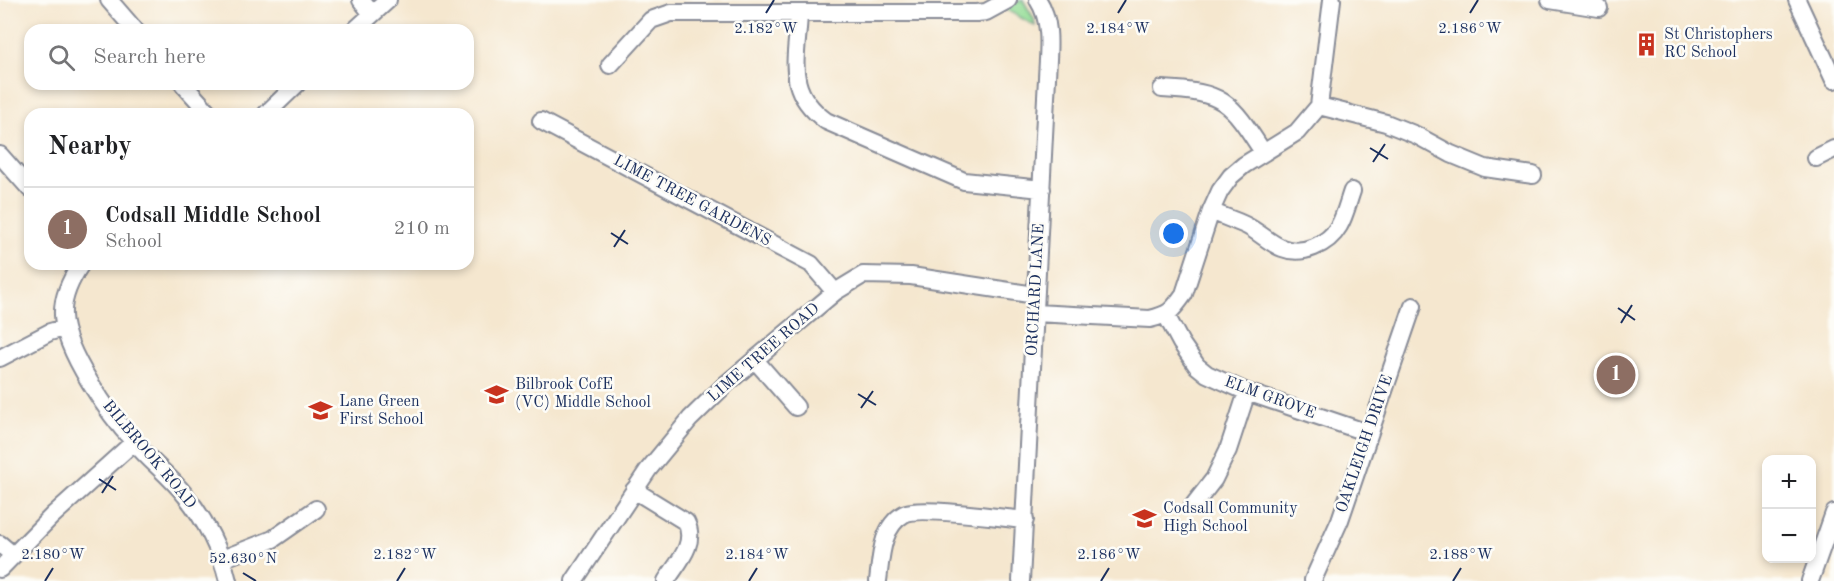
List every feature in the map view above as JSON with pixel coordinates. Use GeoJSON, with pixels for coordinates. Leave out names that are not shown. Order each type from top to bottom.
{"type":"FeatureCollection","features":[{"type":"Feature","properties":{"kind":"street"},"geometry":{"type":"LineString","coordinates":[[109,0],[130,24]]}},
{"type":"Feature","properties":{"kind":"street"},"geometry":{"type":"LineString","coordinates":[[361,0],[372,14]]}},
{"type":"Feature","properties":{"kind":"street"},"geometry":{"type":"LineString","coordinates":[[361,24],[388,0]]}},
{"type":"Feature","properties":{"kind":"street"},"geometry":{"type":"LineString","coordinates":[[610,65],[651,20],[671,13],[977,13],[986,12],[1008,0]]}},
{"type":"Feature","properties":{"kind":"street","name":"ORCHARD LANE"},"geometry":{"type":"LineString","coordinates":[[1021,581],[1049,33],[1046,17],[1038,0]]}},
{"type":"Feature","properties":{"kind":"street"},"geometry":{"type":"LineString","coordinates":[[1035,313],[1135,320],[1166,315],[1184,294],[1211,211],[1220,191],[1231,176],[1263,152],[1297,132],[1320,106],[1332,0]]}},
{"type":"Feature","properties":{"kind":"street"},"geometry":{"type":"LineString","coordinates":[[1550,0],[1599,8]]}},
{"type":"Feature","properties":{"kind":"street"},"geometry":{"type":"LineString","coordinates":[[1797,0],[1834,80]]}},
{"type":"Feature","properties":{"kind":"street"},"geometry":{"type":"LineString","coordinates":[[799,14],[797,82],[803,99],[812,111],[826,121],[964,181],[1042,189]]}},
{"type":"Feature","properties":{"kind":"street"},"geometry":{"type":"LineString","coordinates":[[1162,89],[1213,95],[1229,105],[1239,116],[1263,152]]}},
{"type":"Feature","properties":{"kind":"street"},"geometry":{"type":"LineString","coordinates":[[188,90],[205,108]]}},
{"type":"Feature","properties":{"kind":"street"},"geometry":{"type":"LineString","coordinates":[[272,108],[291,90]]}},
{"type":"Feature","properties":{"kind":"street"},"geometry":{"type":"LineString","coordinates":[[1320,106],[1386,123],[1485,168],[1533,175]]}},
{"type":"Feature","properties":{"kind":"street","name":"LIME TREE GARDENS"},"geometry":{"type":"LineString","coordinates":[[541,121],[811,264],[835,292]]}},
{"type":"Feature","properties":{"kind":"street"},"geometry":{"type":"LineString","coordinates":[[1816,158],[1834,149]]}},
{"type":"Feature","properties":{"kind":"street"},"geometry":{"type":"LineString","coordinates":[[0,155],[24,182]]}},
{"type":"Feature","properties":{"kind":"street"},"geometry":{"type":"LineString","coordinates":[[1211,211],[1247,226],[1281,248],[1308,250],[1332,236],[1339,226],[1352,191]]}},
{"type":"Feature","properties":{"kind":"street","name":"BILBROOK ROAD"},"geometry":{"type":"LineString","coordinates":[[77,270],[64,302],[64,328],[73,352],[117,422],[185,495],[208,530],[222,559],[228,581]]}},
{"type":"Feature","properties":{"kind":"street","name":"LIME TREE ROAD"},"geometry":{"type":"LineString","coordinates":[[574,581],[634,490],[690,419],[726,384],[835,292],[863,275],[911,276],[1035,295]]}},
{"type":"Feature","properties":{"kind":"street","name":"OAKLEIGH DRIVE"},"geometry":{"type":"LineString","coordinates":[[1313,580],[1340,520],[1413,306]]}},
{"type":"Feature","properties":{"kind":"street","name":"ELM GROVE"},"geometry":{"type":"LineString","coordinates":[[1166,315],[1181,343],[1197,366],[1207,374],[1247,392],[1368,433]]}},
{"type":"Feature","properties":{"kind":"street"},"geometry":{"type":"LineString","coordinates":[[0,358],[50,332],[64,328]]}},
{"type":"Feature","properties":{"kind":"street"},"geometry":{"type":"LineString","coordinates":[[755,360],[796,407]]}},
{"type":"Feature","properties":{"kind":"street"},"geometry":{"type":"LineString","coordinates":[[1193,506],[1214,479],[1228,450],[1247,392]]}},
{"type":"Feature","properties":{"kind":"street"},"geometry":{"type":"LineString","coordinates":[[0,569],[6,549],[52,516],[134,442]]}},
{"type":"Feature","properties":{"kind":"street"},"geometry":{"type":"LineString","coordinates":[[634,490],[686,522],[690,531],[687,550],[666,581]]}},
{"type":"Feature","properties":{"kind":"street"},"geometry":{"type":"LineString","coordinates":[[222,559],[273,539],[316,509]]}},
{"type":"Feature","properties":{"kind":"street"},"geometry":{"type":"LineString","coordinates":[[878,581],[882,547],[894,524],[905,514],[928,511],[1024,520]]}},
{"type":"Feature","properties":{"kind":"street"},"geometry":{"type":"LineString","coordinates":[[1810,581],[1834,513]]}},
{"type":"Feature","properties":{"kind":"green space"},"geometry":{"type":"Polygon","coordinates":[[[1023,0],[1034,19],[1035,26],[1006,9],[1023,0]]]}},
{"type":"Feature","properties":{"kind":"place","name":"St Christophers RC School"},"geometry":{"type":"Point","coordinates":[1646,44]}},
{"type":"Feature","properties":{"kind":"place","name":"Codsall Middle School"},"geometry":{"type":"Point","coordinates":[1616,375]}},
{"type":"Feature","properties":{"kind":"place","name":"Bilbrook CofE (VC) Middle School"},"geometry":{"type":"Point","coordinates":[497,394]}},
{"type":"Feature","properties":{"kind":"place","name":"Lane Green First School"},"geometry":{"type":"Point","coordinates":[321,411]}},
{"type":"Feature","properties":{"kind":"place","name":"Codsall Community High School"},"geometry":{"type":"Point","coordinates":[1145,518]}}]}
